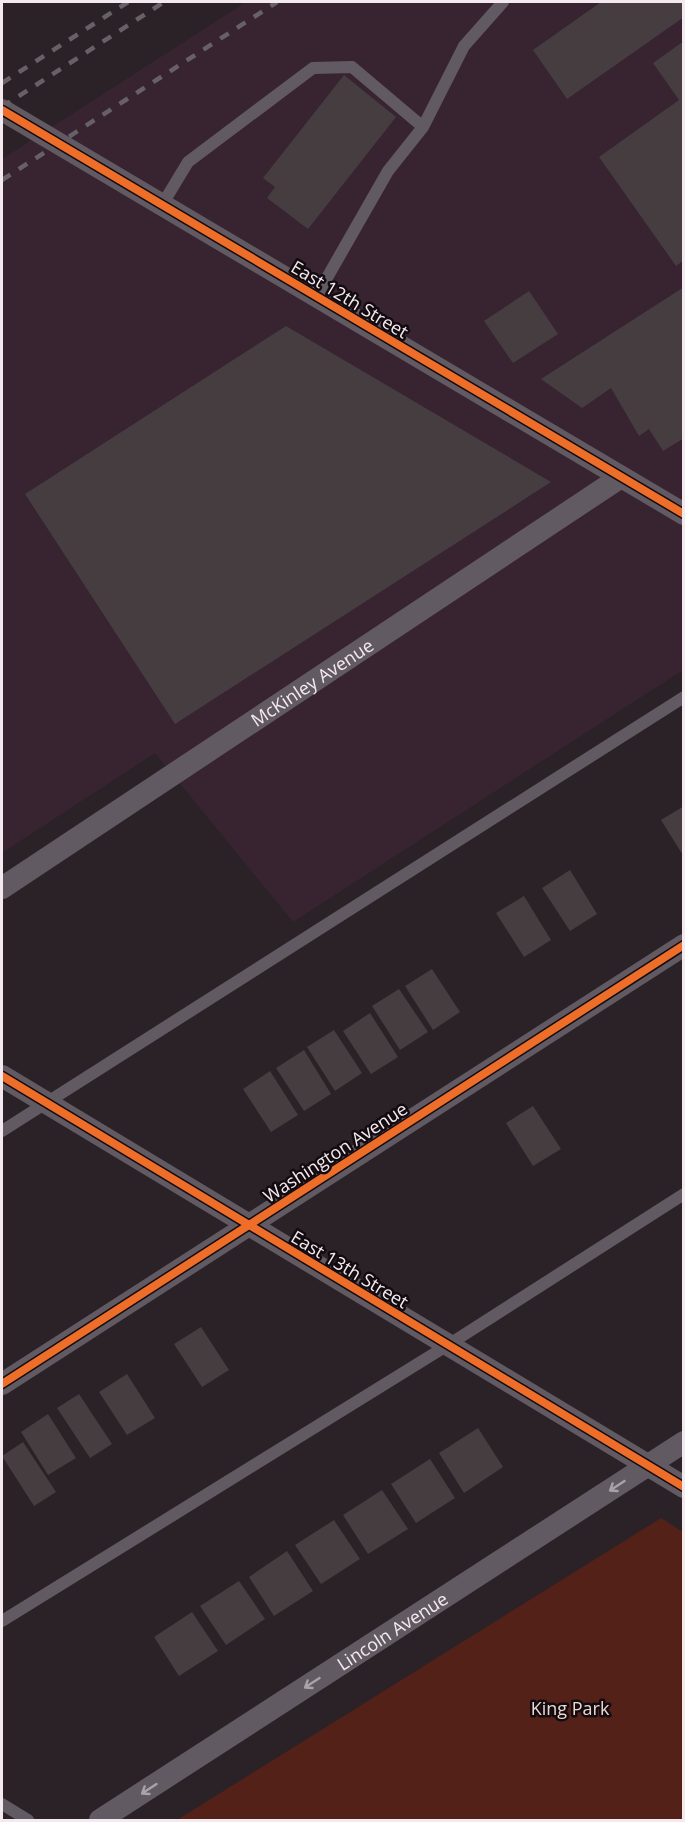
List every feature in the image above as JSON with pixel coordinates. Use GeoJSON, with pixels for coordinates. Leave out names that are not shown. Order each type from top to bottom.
{"type":"FeatureCollection","features":[{"type":"Feature","properties":{"kind":"street","name":"East 12th Street"},"geometry":{"type":"LineString","coordinates":[[2,110],[684,514]]}},
{"type":"Feature","properties":{"kind":"street","name":"McKinley Avenue"},"geometry":{"type":"LineString","coordinates":[[2,888],[621,477]]}},
{"type":"Feature","properties":{"kind":"street","name":"Washington Avenue"},"geometry":{"type":"LineString","coordinates":[[2,1384],[684,945]]}},
{"type":"Feature","properties":{"kind":"street","name":"East 13th Street"},"geometry":{"type":"LineString","coordinates":[[2,1076],[684,1487]]}},
{"type":"Feature","properties":{"kind":"street","name":"Lincoln Avenue"},"geometry":{"type":"LineString","coordinates":[[100,1821],[684,1442]]}},
{"type":"Feature","properties":{"kind":"lane"},"geometry":{"type":"LineString","coordinates":[[316,297],[388,171],[423,127],[464,46],[503,2]]}},
{"type":"Feature","properties":{"kind":"lane"},"geometry":{"type":"LineString","coordinates":[[162,205],[188,162],[314,68],[352,67],[423,127]]}},
{"type":"Feature","properties":{"kind":"lane"},"geometry":{"type":"LineString","coordinates":[[2,1131],[684,697]]}},
{"type":"Feature","properties":{"kind":"lane"},"geometry":{"type":"LineString","coordinates":[[2,1621],[448,1345],[684,1194]]}},
{"type":"Feature","properties":{"kind":"lane"},"geometry":{"type":"LineString","coordinates":[[2,1804],[28,1821]]}},
{"type":"Feature","properties":{"kind":"shaded area"},"geometry":{"type":"Polygon","coordinates":[[[246,2],[683,2],[683,670],[293,922],[155,753],[2,853],[2,159],[246,2]]]}},
{"type":"Feature","properties":{"kind":"green space","name":"King Park"},"geometry":{"type":"Polygon","coordinates":[[[661,1518],[683,1532],[683,1820],[177,1820],[661,1518]]]}},
{"type":"Feature","properties":{"kind":"building"},"geometry":{"type":"Polygon","coordinates":[[[601,2],[684,2],[684,17],[567,99],[533,50],[601,2]]]}},
{"type":"Feature","properties":{"kind":"building"},"geometry":{"type":"Polygon","coordinates":[[[684,41],[684,260],[676,266],[599,157],[679,100],[653,63],[684,41]]]}},
{"type":"Feature","properties":{"kind":"building"},"geometry":{"type":"Polygon","coordinates":[[[344,75],[396,117],[308,229],[267,198],[275,187],[263,178],[344,75]]]}},
{"type":"Feature","properties":{"kind":"building"},"geometry":{"type":"Polygon","coordinates":[[[684,287],[684,438],[663,451],[649,429],[639,436],[611,388],[582,408],[541,379],[684,287]]]}},
{"type":"Feature","properties":{"kind":"building"},"geometry":{"type":"Polygon","coordinates":[[[529,291],[558,334],[513,363],[484,321],[529,291]]]}},
{"type":"Feature","properties":{"kind":"building"},"geometry":{"type":"Polygon","coordinates":[[[286,326],[551,482],[175,724],[25,494],[286,326]]]}},
{"type":"Feature","properties":{"kind":"building"},"geometry":{"type":"Polygon","coordinates":[[[684,806],[684,857],[661,820],[684,806]]]}},
{"type":"Feature","properties":{"kind":"building"},"geometry":{"type":"Polygon","coordinates":[[[570,870],[597,914],[570,931],[542,888],[570,870]]]}},
{"type":"Feature","properties":{"kind":"building"},"geometry":{"type":"Polygon","coordinates":[[[524,896],[551,940],[524,957],[496,913],[524,896]]]}},
{"type":"Feature","properties":{"kind":"building"},"geometry":{"type":"Polygon","coordinates":[[[432,969],[460,1012],[433,1030],[405,986],[432,969]]]}},
{"type":"Feature","properties":{"kind":"building"},"geometry":{"type":"Polygon","coordinates":[[[399,989],[428,1032],[400,1050],[372,1006],[399,989]]]}},
{"type":"Feature","properties":{"kind":"building"},"geometry":{"type":"Polygon","coordinates":[[[370,1013],[398,1057],[371,1074],[343,1031],[370,1013]]]}},
{"type":"Feature","properties":{"kind":"building"},"geometry":{"type":"Polygon","coordinates":[[[334,1030],[362,1073],[335,1091],[307,1047],[334,1030]]]}},
{"type":"Feature","properties":{"kind":"building"},"geometry":{"type":"Polygon","coordinates":[[[304,1050],[331,1094],[304,1111],[276,1068],[304,1050]]]}},
{"type":"Feature","properties":{"kind":"building"},"geometry":{"type":"Polygon","coordinates":[[[270,1071],[298,1115],[271,1132],[243,1089],[270,1071]]]}},
{"type":"Feature","properties":{"kind":"building"},"geometry":{"type":"Polygon","coordinates":[[[533,1106],[561,1149],[533,1166],[506,1123],[533,1106]]]}},
{"type":"Feature","properties":{"kind":"building"},"geometry":{"type":"Polygon","coordinates":[[[201,1327],[229,1370],[202,1387],[174,1344],[201,1327]]]}},
{"type":"Feature","properties":{"kind":"building"},"geometry":{"type":"Polygon","coordinates":[[[127,1374],[155,1418],[127,1435],[99,1392],[127,1374]]]}},
{"type":"Feature","properties":{"kind":"building"},"geometry":{"type":"Polygon","coordinates":[[[79,1394],[112,1444],[90,1458],[57,1408],[79,1394]]]}},
{"type":"Feature","properties":{"kind":"building"},"geometry":{"type":"Polygon","coordinates":[[[48,1414],[76,1458],[48,1475],[21,1432],[48,1414]]]}},
{"type":"Feature","properties":{"kind":"building"},"geometry":{"type":"Polygon","coordinates":[[[478,1428],[503,1467],[464,1493],[439,1453],[478,1428]]]}},
{"type":"Feature","properties":{"kind":"building"},"geometry":{"type":"Polygon","coordinates":[[[23,1442],[56,1492],[34,1506],[2,1456],[23,1442]]]}},
{"type":"Feature","properties":{"kind":"building"},"geometry":{"type":"Polygon","coordinates":[[[430,1459],[455,1498],[416,1523],[391,1484],[430,1459]]]}},
{"type":"Feature","properties":{"kind":"building"},"geometry":{"type":"Polygon","coordinates":[[[382,1490],[408,1529],[368,1554],[343,1515],[382,1490]]]}},
{"type":"Feature","properties":{"kind":"building"},"geometry":{"type":"Polygon","coordinates":[[[334,1520],[360,1559],[321,1584],[295,1545],[334,1520]]]}},
{"type":"Feature","properties":{"kind":"building"},"geometry":{"type":"Polygon","coordinates":[[[287,1551],[313,1591],[274,1616],[249,1577],[287,1551]]]}},
{"type":"Feature","properties":{"kind":"building"},"geometry":{"type":"Polygon","coordinates":[[[239,1581],[265,1619],[226,1645],[200,1606],[239,1581]]]}},
{"type":"Feature","properties":{"kind":"building"},"geometry":{"type":"Polygon","coordinates":[[[192,1612],[218,1651],[179,1676],[154,1637],[192,1612]]]}},
{"type":"Feature","properties":{"kind":"railway"},"geometry":{"type":"LineString","coordinates":[[2,83],[128,2]]}},
{"type":"Feature","properties":{"kind":"railway"},"geometry":{"type":"LineString","coordinates":[[2,107],[164,2]]}},
{"type":"Feature","properties":{"kind":"railway"},"geometry":{"type":"LineString","coordinates":[[2,180],[277,2]]}},
{"type":"Feature","properties":{"kind":"cycle path"},"geometry":{"type":"LineString","coordinates":[[2,110],[684,514]]}},
{"type":"Feature","properties":{"kind":"cycle path"},"geometry":{"type":"LineString","coordinates":[[2,1384],[684,945]]}},
{"type":"Feature","properties":{"kind":"cycle path"},"geometry":{"type":"LineString","coordinates":[[2,1076],[684,1487]]}}]}
